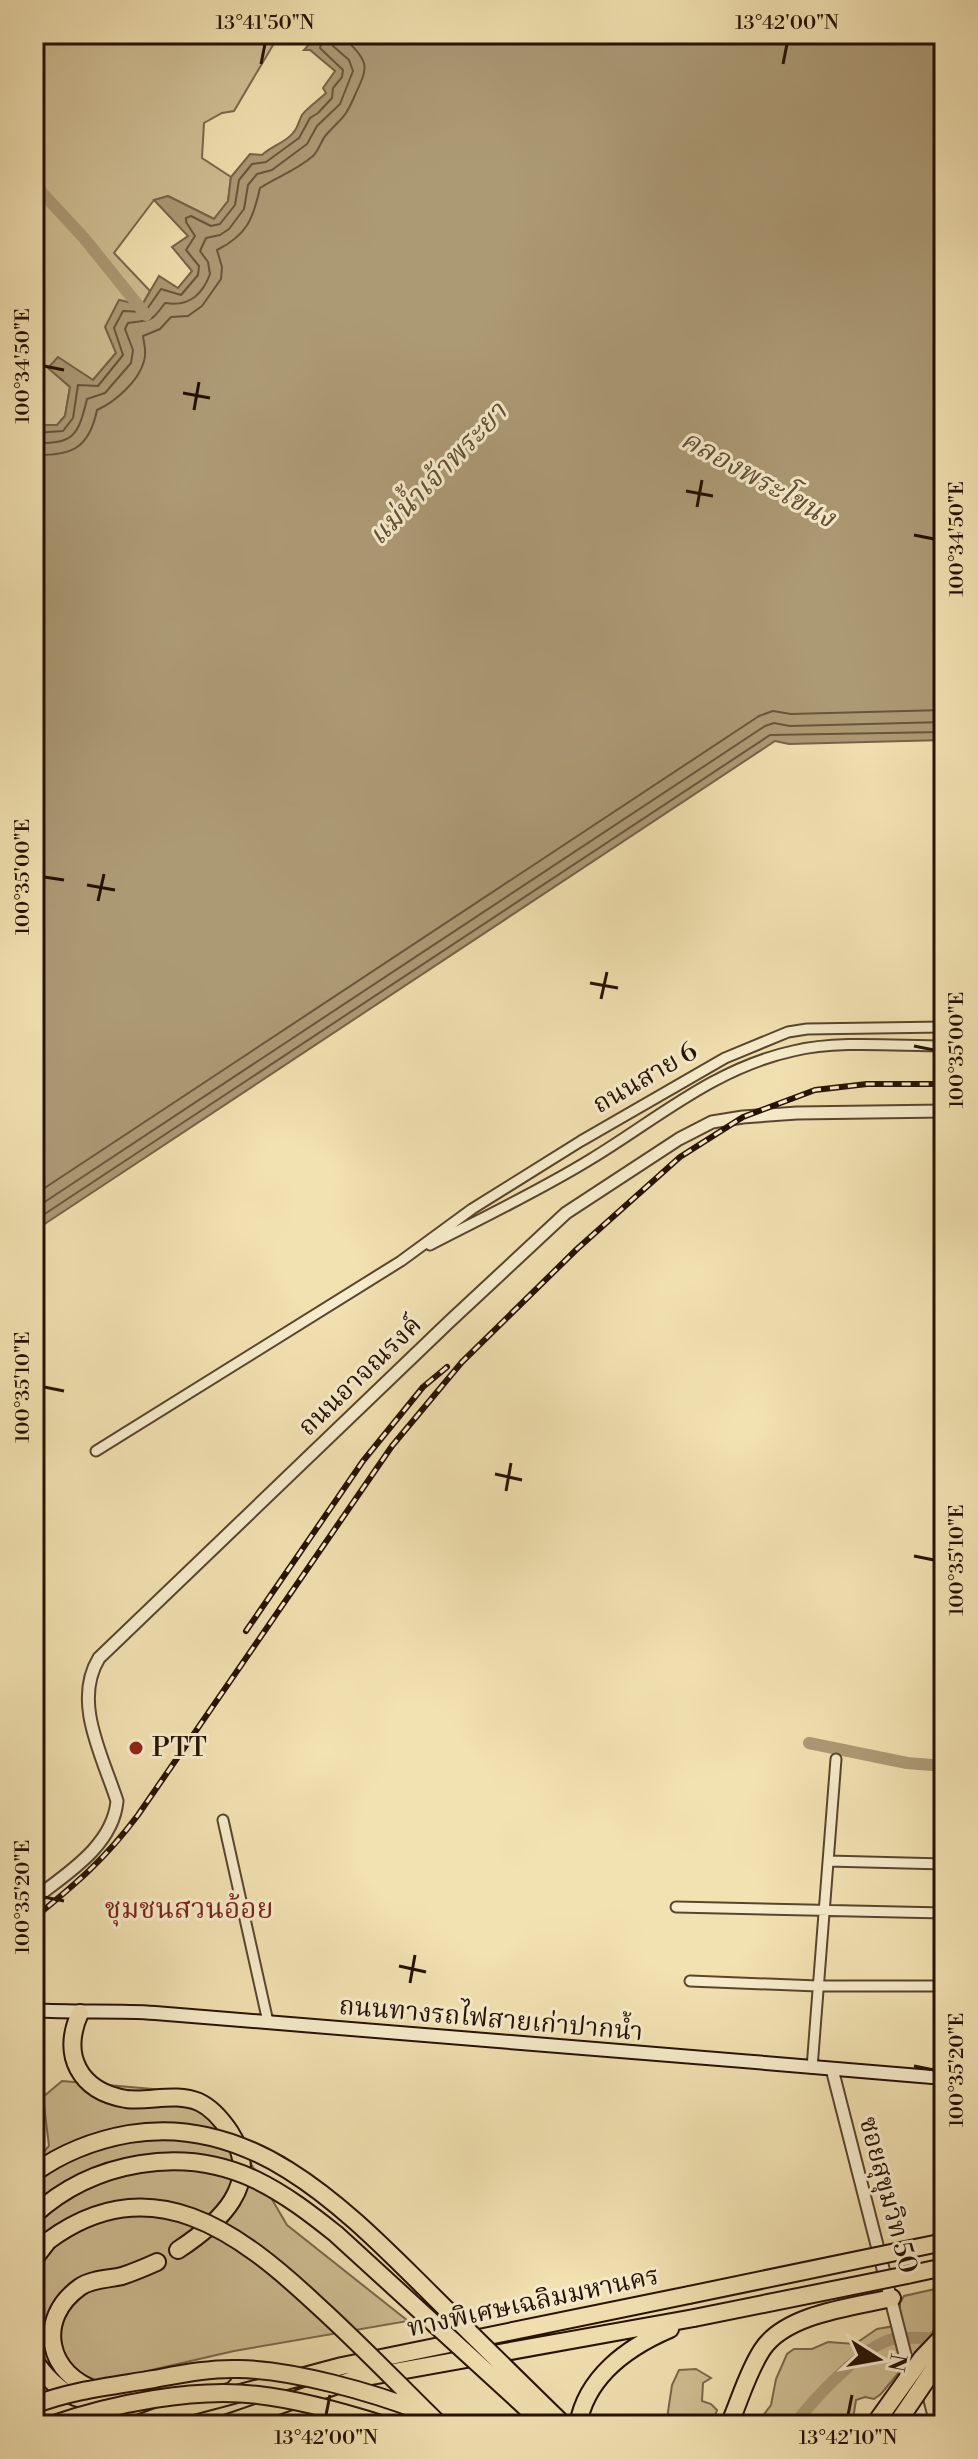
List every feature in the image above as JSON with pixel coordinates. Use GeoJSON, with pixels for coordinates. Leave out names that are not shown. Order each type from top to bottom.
{"type":"FeatureCollection","features":[{"type":"Feature","properties":{"kind":"highway"},"geometry":{"type":"LineString","coordinates":[[80,2013],[73,2029],[71,2051],[78,2071],[88,2081],[107,2094],[126,2099],[173,2097],[201,2103],[221,2119],[241,2154],[243,2169],[239,2185],[222,2217],[178,2250]]}},
{"type":"Feature","properties":{"kind":"highway"},"geometry":{"type":"LineString","coordinates":[[34,2173],[77,2149],[110,2137],[146,2131],[209,2137],[239,2144],[269,2158],[333,2202],[564,2425]]}},
{"type":"Feature","properties":{"kind":"highway"},"geometry":{"type":"LineString","coordinates":[[34,2215],[51,2199],[84,2179],[116,2168],[151,2162],[188,2162],[221,2167],[253,2178],[307,2210],[336,2234],[545,2425]]}},
{"type":"Feature","properties":{"kind":"highway"},"geometry":{"type":"LineString","coordinates":[[34,2259],[48,2241],[66,2227],[120,2209],[167,2210],[208,2223],[273,2264],[358,2342],[440,2425]]}},
{"type":"Feature","properties":{"kind":"highway","name":"ทางพิเศษเฉลิมมหานคร"},"geometry":{"type":"LineString","coordinates":[[135,2425],[173,2411],[342,2366],[944,2242]]}},
{"type":"Feature","properties":{"kind":"highway"},"geometry":{"type":"LineString","coordinates":[[119,2397],[80,2384],[63,2371],[53,2347],[58,2315],[82,2285],[126,2275],[157,2262]]}},
{"type":"Feature","properties":{"kind":"highway","name":"ทางพิเศษเฉลิมมหานคร"},"geometry":{"type":"LineString","coordinates":[[222,2425],[355,2379],[694,2318],[944,2267]]}},
{"type":"Feature","properties":{"kind":"highway"},"geometry":{"type":"LineString","coordinates":[[729,2425],[755,2362],[774,2335],[802,2321],[892,2298]]}},
{"type":"Feature","properties":{"kind":"highway"},"geometry":{"type":"LineString","coordinates":[[578,2425],[587,2394],[602,2374],[644,2342],[694,2318]]}},
{"type":"Feature","properties":{"kind":"highway"},"geometry":{"type":"LineString","coordinates":[[874,2425],[922,2358],[944,2335]]}},
{"type":"Feature","properties":{"kind":"highway"},"geometry":{"type":"LineString","coordinates":[[896,2425],[944,2354]]}},
{"type":"Feature","properties":{"kind":"highway"},"geometry":{"type":"LineString","coordinates":[[34,2359],[52,2381],[76,2397],[119,2397],[233,2373],[342,2366]]}},
{"type":"Feature","properties":{"kind":"highway"},"geometry":{"type":"LineString","coordinates":[[34,2405],[109,2385],[190,2372],[239,2369],[293,2376],[365,2393],[421,2411],[450,2425]]}},
{"type":"Feature","properties":{"kind":"highway"},"geometry":{"type":"LineString","coordinates":[[51,2425],[114,2408],[215,2394],[257,2395],[338,2411],[384,2425]]}},
{"type":"Feature","properties":{"kind":"main road","name":"ถนนทางรถไฟสายเก่าปากน้ำ"},"geometry":{"type":"LineString","coordinates":[[34,2010],[139,2012],[943,2078]]}},
{"type":"Feature","properties":{"kind":"street","name":"ถนนสาย 6"},"geometry":{"type":"LineString","coordinates":[[401,1261],[472,1209],[581,1141],[725,1058],[774,1037],[807,1029],[944,1027]]}},
{"type":"Feature","properties":{"kind":"street","name":"ถนนสาย 6"},"geometry":{"type":"LineString","coordinates":[[96,1451],[401,1261],[591,1159],[688,1095],[730,1073],[763,1059],[818,1046],[944,1046]]}},
{"type":"Feature","properties":{"kind":"street","name":"ถนนอาจณรงค์"},"geometry":{"type":"LineString","coordinates":[[34,1899],[81,1862],[103,1838],[116,1815],[117,1801],[88,1708],[91,1670],[99,1658],[566,1213],[679,1139],[712,1122],[797,1113],[944,1111]]}},
{"type":"Feature","properties":{"kind":"street"},"geometry":{"type":"LineString","coordinates":[[812,2068],[836,1759]]}},
{"type":"Feature","properties":{"kind":"street"},"geometry":{"type":"LineString","coordinates":[[223,1820],[268,2022]]}},
{"type":"Feature","properties":{"kind":"street"},"geometry":{"type":"LineString","coordinates":[[828,1861],[944,1864]]}},
{"type":"Feature","properties":{"kind":"street"},"geometry":{"type":"LineString","coordinates":[[676,1907],[944,1913]]}},
{"type":"Feature","properties":{"kind":"street"},"geometry":{"type":"LineString","coordinates":[[690,1981],[818,1986],[944,1986]]}},
{"type":"Feature","properties":{"kind":"street"},"geometry":{"type":"LineString","coordinates":[[943,2078],[944,2057]]}},
{"type":"Feature","properties":{"kind":"street","name":"ซอยสุขุมวิท 50"},"geometry":{"type":"LineString","coordinates":[[832,2069],[922,2419]]}},
{"type":"Feature","properties":{"kind":"shaded area"},"geometry":{"type":"Polygon","coordinates":[[[44,34],[264,34],[273,45],[234,111],[222,113],[204,123],[202,158],[231,177],[228,201],[214,219],[168,196],[154,200],[114,253],[150,291],[116,353],[93,380],[58,358],[49,368],[70,387],[65,416],[57,425],[34,425],[34,44],[44,34]]]}},
{"type":"Feature","properties":{"kind":"shaded area"},"geometry":{"type":"Polygon","coordinates":[[[62,2081],[198,2093],[226,2121],[287,2225],[408,2321],[234,2351],[34,2397],[34,2163],[49,2146],[43,2097],[62,2081]]]}},
{"type":"Feature","properties":{"kind":"shaded area"},"geometry":{"type":"Polygon","coordinates":[[[944,2287],[944,2318],[881,2394],[874,2399],[865,2397],[856,2400],[853,2419],[836,2420],[833,2425],[756,2425],[771,2405],[776,2379],[787,2354],[794,2349],[812,2349],[828,2342],[855,2344],[877,2329],[894,2326],[900,2321],[900,2303],[904,2296],[944,2287]]]}},
{"type":"Feature","properties":{"kind":"shaded area"},"geometry":{"type":"Polygon","coordinates":[[[696,2369],[711,2378],[703,2383],[702,2401],[717,2410],[712,2425],[666,2425],[672,2385],[679,2370],[696,2369]]]}},
{"type":"Feature","properties":{"kind":"water"},"geometry":{"type":"Polygon","coordinates":[[[318,34],[944,34],[944,740],[789,744],[775,741],[34,1231],[34,425],[57,425],[65,416],[70,387],[48,368],[58,357],[93,380],[116,353],[105,327],[119,300],[142,305],[159,276],[178,288],[192,271],[172,247],[188,236],[154,200],[168,196],[214,219],[228,201],[231,177],[250,154],[262,155],[290,136],[304,113],[326,93],[323,88],[335,71],[310,50],[304,50],[318,34]]]}},
{"type":"Feature","properties":{"kind":"waterway"},"geometry":{"type":"LineString","coordinates":[[34,184],[84,238],[146,315]]}},
{"type":"Feature","properties":{"kind":"waterway"},"geometry":{"type":"LineString","coordinates":[[809,1743],[907,1763],[944,1766]]}},
{"type":"Feature","properties":{"kind":"waterway"},"geometry":{"type":"LineString","coordinates":[[794,2425],[839,2375],[867,2352],[893,2339],[944,2338]]}},
{"type":"Feature","properties":{"kind":"tunnel"},"geometry":{"type":"LineString","coordinates":[[157,2262],[178,2250]]}},
{"type":"Feature","properties":{"kind":"railway"},"geometry":{"type":"LineString","coordinates":[[34,1918],[90,1870],[138,1815],[392,1446],[462,1362],[577,1249],[680,1157],[743,1117],[815,1090],[867,1084],[944,1084]]}},
{"type":"Feature","properties":{"kind":"railway"},"geometry":{"type":"LineString","coordinates":[[246,1631],[363,1461],[423,1387],[447,1367]]}},
{"type":"Feature","properties":{"kind":"place","name":"PTT"},"geometry":{"type":"Point","coordinates":[136,1748]}},
{"type":"Feature","properties":{"kind":"district","name":"ชุมชนสวนอ้อย"},"geometry":{"type":"Point","coordinates":[189,1909]}},
{"type":"Feature","properties":{"kind":"water label","name":"แม่น้ำเจ้าพระยา"},"geometry":{"type":"Point","coordinates":[438,474]}},
{"type":"Feature","properties":{"kind":"water label","name":"คลองพระโขนง"},"geometry":{"type":"Point","coordinates":[758,479]}}]}
